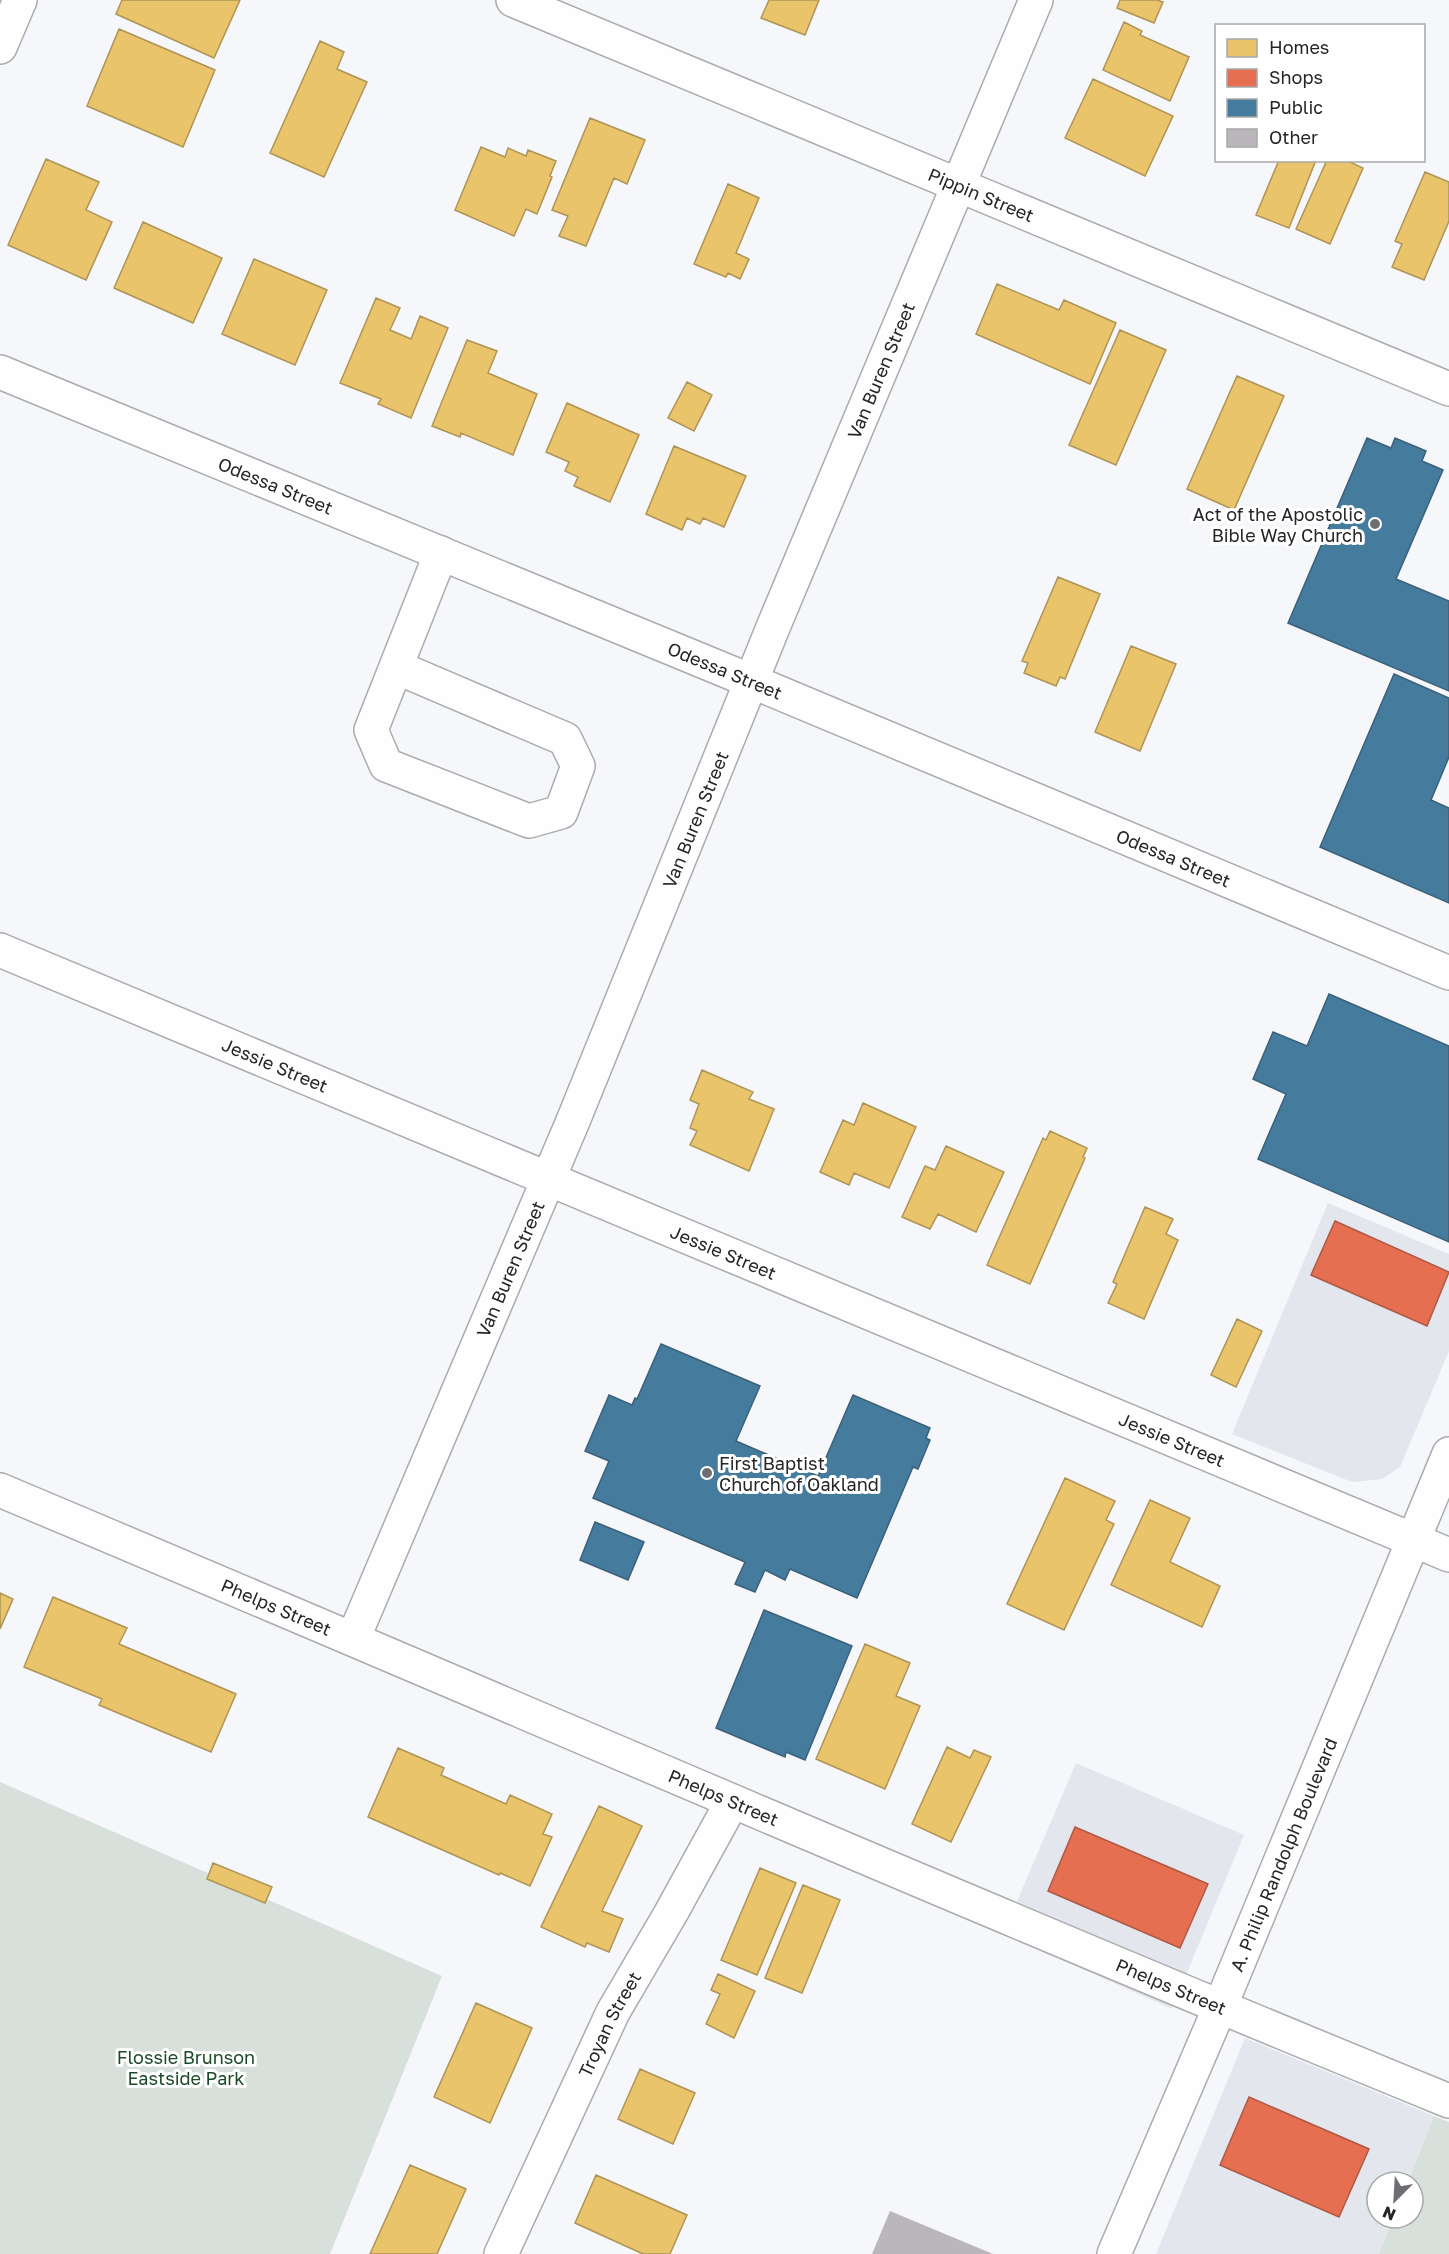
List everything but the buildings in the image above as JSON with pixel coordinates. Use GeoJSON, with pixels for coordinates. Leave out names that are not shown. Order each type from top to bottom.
{"type":"FeatureCollection","features":[{"type":"Feature","properties":{"kind":"street"},"geometry":{"type":"LineString","coordinates":[[0,47],[20,0]]}},
{"type":"Feature","properties":{"kind":"street","name":"Pippin Street"},"geometry":{"type":"LineString","coordinates":[[513,0],[1449,389]]}},
{"type":"Feature","properties":{"kind":"street","name":"Van Buren Street"},"geometry":{"type":"LineString","coordinates":[[353,1639],[549,1179],[751,681],[1036,0]]}},
{"type":"Feature","properties":{"kind":"street","name":"Odessa Street"},"geometry":{"type":"LineString","coordinates":[[0,372],[751,681],[1449,973]]}},
{"type":"Feature","properties":{"kind":"street"},"geometry":{"type":"LineString","coordinates":[[396,667],[565,739],[578,766],[561,812],[529,821],[386,765],[371,730],[396,667],[441,554]]}},
{"type":"Feature","properties":{"kind":"street","name":"Jessie Street"},"geometry":{"type":"LineString","coordinates":[[0,950],[1449,1555]]}},
{"type":"Feature","properties":{"kind":"street","name":"A. Philip Randolph Boulevard"},"geometry":{"type":"LineString","coordinates":[[1114,2254],[1220,2007],[1449,1454]]}},
{"type":"Feature","properties":{"kind":"street","name":"Phelps Street"},"geometry":{"type":"LineString","coordinates":[[0,1490],[732,1802],[1449,2101]]}},
{"type":"Feature","properties":{"kind":"street","name":"Troyan Street"},"geometry":{"type":"LineString","coordinates":[[501,2254],[613,2012],[732,1802]]}},
{"type":"Feature","properties":{"kind":"shaded area"},"geometry":{"type":"Polygon","coordinates":[[[1328,1203],[1449,1254],[1449,1351],[1400,1467],[1382,1479],[1352,1482],[1232,1434],[1328,1203]]]}},
{"type":"Feature","properties":{"kind":"shaded area"},"geometry":{"type":"Polygon","coordinates":[[[1076,1763],[1244,1835],[1172,2009],[1003,1934],[1076,1763]]]}},
{"type":"Feature","properties":{"kind":"shaded area"},"geometry":{"type":"Polygon","coordinates":[[[1245,2038],[1434,2116],[1413,2170],[1365,2170],[1365,2230],[1388,2230],[1379,2254],[1156,2254],[1245,2038]]]}},
{"type":"Feature","properties":{"kind":"green space","name":"Flossie Brunson Eastside Park"},"geometry":{"type":"Polygon","coordinates":[[[0,1782],[442,1976],[330,2254],[0,2254],[0,1782]]]}},
{"type":"Feature","properties":{"kind":"green space"},"geometry":{"type":"Polygon","coordinates":[[[1434,2116],[1449,2122],[1449,2254],[1379,2254],[1388,2230],[1425,2230],[1425,2170],[1413,2170],[1434,2116]]]}},
{"type":"Feature","properties":{"kind":"place","name":"Act of the Apostolic Bible Way Church"},"geometry":{"type":"Point","coordinates":[1375,524]}},
{"type":"Feature","properties":{"kind":"place","name":"First Baptist Church of Oakland"},"geometry":{"type":"Point","coordinates":[707,1473]}}]}
